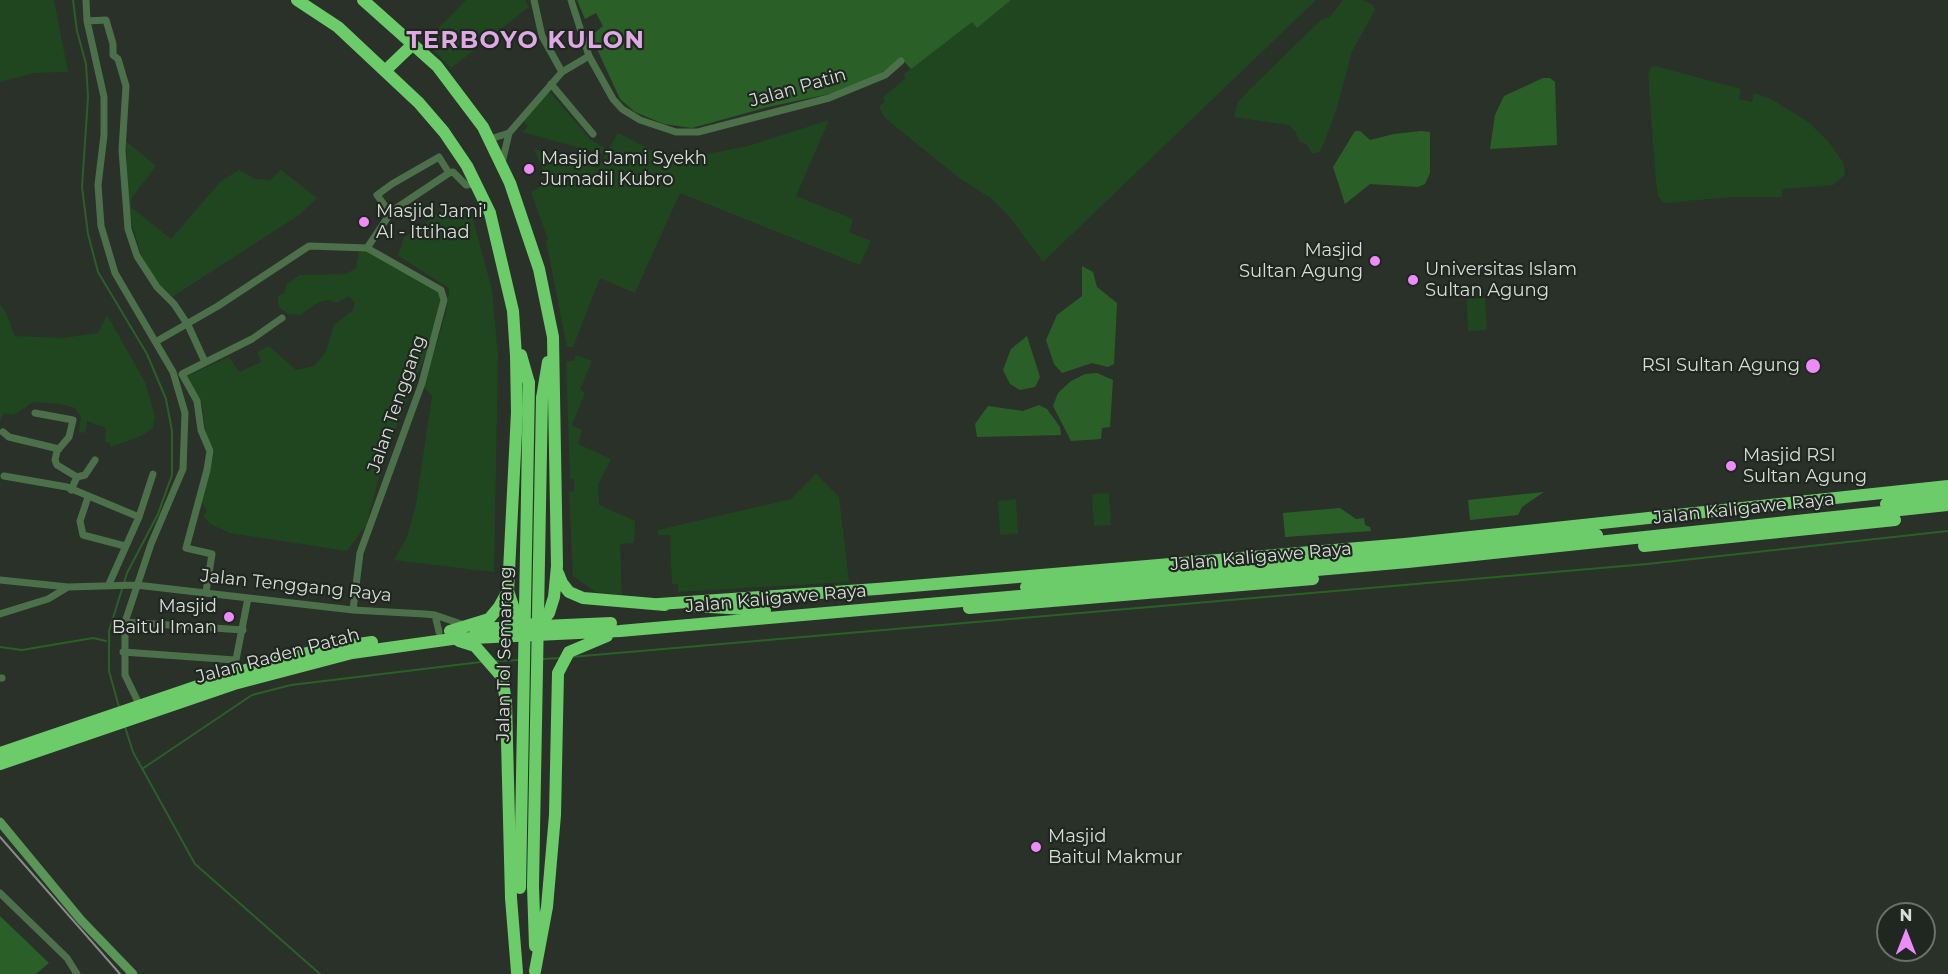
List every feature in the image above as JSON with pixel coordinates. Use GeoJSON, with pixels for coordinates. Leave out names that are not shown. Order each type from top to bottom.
{"type":"FeatureCollection","features":[{"type":"Feature","properties":{"kind":"highway"},"geometry":{"type":"LineString","coordinates":[[297,0],[338,27],[386,70],[444,132],[477,184],[490,213],[502,263],[515,336],[517,412],[508,591],[516,615],[528,627],[575,633]]}},
{"type":"Feature","properties":{"kind":"highway"},"geometry":{"type":"LineString","coordinates":[[363,0],[413,44],[452,83],[490,139],[533,248],[547,299],[553,337],[557,566],[554,597],[549,613],[543,620],[495,637]]}},
{"type":"Feature","properties":{"kind":"highway"},"geometry":{"type":"LineString","coordinates":[[386,70],[413,44]]}},
{"type":"Feature","properties":{"kind":"highway","name":"Jalan Tol Semarang"},"geometry":{"type":"LineString","coordinates":[[515,336],[529,383],[527,887],[535,972]]}},
{"type":"Feature","properties":{"kind":"highway","name":"Jalan Tol Semarang"},"geometry":{"type":"LineString","coordinates":[[517,973],[527,887],[542,398],[553,337]]}},
{"type":"Feature","properties":{"kind":"highway"},"geometry":{"type":"LineString","coordinates":[[659,604],[1411,553],[1655,528],[1948,486]]}},
{"type":"Feature","properties":{"kind":"highway","name":"Jalan Kaligawe Raya"},"geometry":{"type":"LineString","coordinates":[[575,633],[620,631],[1411,553],[1948,497]]}},
{"type":"Feature","properties":{"kind":"highway","name":"Jalan Kaligawe Raya"},"geometry":{"type":"LineString","coordinates":[[1655,528],[1948,506]]}},
{"type":"Feature","properties":{"kind":"highway"},"geometry":{"type":"LineString","coordinates":[[639,629],[675,631],[1227,587],[1709,540],[1948,513]]}},
{"type":"Feature","properties":{"kind":"highway","name":"Jalan Kaligawe Raya"},"geometry":{"type":"LineString","coordinates":[[765,610],[1411,553]]}},
{"type":"Feature","properties":{"kind":"highway"},"geometry":{"type":"LineString","coordinates":[[557,566],[562,584],[574,595],[592,600],[765,610]]}},
{"type":"Feature","properties":{"kind":"highway"},"geometry":{"type":"LineString","coordinates":[[447,634],[489,619],[499,608],[508,591]]}},
{"type":"Feature","properties":{"kind":"highway"},"geometry":{"type":"LineString","coordinates":[[528,627],[613,623],[765,610]]}},
{"type":"Feature","properties":{"kind":"highway","name":"Jalan Raden Patah"},"geometry":{"type":"LineString","coordinates":[[0,753],[69,735],[234,679],[447,634],[528,627]]}},
{"type":"Feature","properties":{"kind":"highway"},"geometry":{"type":"LineString","coordinates":[[535,972],[547,908],[554,826],[560,668],[568,652],[620,631]]}},
{"type":"Feature","properties":{"kind":"highway","name":"Jalan Raden Patah"},"geometry":{"type":"LineString","coordinates":[[447,634],[495,637],[575,633]]}},
{"type":"Feature","properties":{"kind":"highway"},"geometry":{"type":"LineString","coordinates":[[447,634],[475,646],[502,677],[506,702],[511,898],[517,973]]}},
{"type":"Feature","properties":{"kind":"highway","name":"Jalan Raden Patah"},"geometry":{"type":"LineString","coordinates":[[0,764],[69,735]]}},
{"type":"Feature","properties":{"kind":"street"},"geometry":{"type":"LineString","coordinates":[[86,0],[87,21],[104,97],[104,135],[98,185],[101,226],[117,277],[157,341],[174,375],[184,409],[185,459],[177,488],[151,544],[125,622],[123,652],[125,677],[141,709]]}},
{"type":"Feature","properties":{"kind":"street"},"geometry":{"type":"LineString","coordinates":[[534,0],[542,36],[562,72]]}},
{"type":"Feature","properties":{"kind":"street","name":"Jalan Patin"},"geometry":{"type":"LineString","coordinates":[[571,0],[589,56],[613,99],[622,109],[640,120],[676,132],[698,132],[829,98],[885,75],[901,61]]}},
{"type":"Feature","properties":{"kind":"street"},"geometry":{"type":"LineString","coordinates":[[87,21],[106,20],[113,45],[113,55],[118,59],[126,86],[122,150],[128,229],[137,256],[147,273],[186,323],[205,363]]}},
{"type":"Feature","properties":{"kind":"street"},"geometry":{"type":"LineString","coordinates":[[502,165],[509,133],[562,72],[589,56]]}},
{"type":"Feature","properties":{"kind":"street"},"geometry":{"type":"LineString","coordinates":[[551,84],[593,134]]}},
{"type":"Feature","properties":{"kind":"street"},"geometry":{"type":"LineString","coordinates":[[490,139],[509,133]]}},
{"type":"Feature","properties":{"kind":"street"},"geometry":{"type":"LineString","coordinates":[[390,213],[377,195],[392,184],[439,157],[449,173]]}},
{"type":"Feature","properties":{"kind":"street"},"geometry":{"type":"LineString","coordinates":[[157,341],[218,306],[309,246],[367,248],[390,213],[449,173],[453,172],[466,185],[477,184]]}},
{"type":"Feature","properties":{"kind":"street","name":"Jalan Tenggang"},"geometry":{"type":"LineString","coordinates":[[352,610],[360,553],[422,383],[444,300],[441,290],[367,248]]}},
{"type":"Feature","properties":{"kind":"street"},"geometry":{"type":"LineString","coordinates":[[206,591],[212,554],[186,548],[210,451],[201,430],[197,401],[182,374],[252,339],[282,318]]}},
{"type":"Feature","properties":{"kind":"street"},"geometry":{"type":"LineString","coordinates":[[35,413],[73,420],[69,437],[59,449],[55,463],[77,477],[85,475],[95,460]]}},
{"type":"Feature","properties":{"kind":"street"},"geometry":{"type":"LineString","coordinates":[[3,432],[9,437],[59,449]]}},
{"type":"Feature","properties":{"kind":"street"},"geometry":{"type":"LineString","coordinates":[[0,580],[68,587],[111,584],[125,546],[140,517],[153,474]]}},
{"type":"Feature","properties":{"kind":"street"},"geometry":{"type":"LineString","coordinates":[[4,476],[42,482],[71,490],[140,517]]}},
{"type":"Feature","properties":{"kind":"street"},"geometry":{"type":"LineString","coordinates":[[71,490],[77,477]]}},
{"type":"Feature","properties":{"kind":"street"},"geometry":{"type":"LineString","coordinates":[[88,497],[80,521],[83,535],[125,546]]}},
{"type":"Feature","properties":{"kind":"street","name":"Jalan Tenggang Raya"},"geometry":{"type":"LineString","coordinates":[[111,584],[206,591],[352,610],[435,615],[469,626]]}},
{"type":"Feature","properties":{"kind":"street"},"geometry":{"type":"LineString","coordinates":[[0,614],[48,598],[68,587]]}},
{"type":"Feature","properties":{"kind":"street"},"geometry":{"type":"LineString","coordinates":[[234,679],[235,660],[248,598]]}},
{"type":"Feature","properties":{"kind":"street"},"geometry":{"type":"LineString","coordinates":[[435,615],[447,634]]}},
{"type":"Feature","properties":{"kind":"street"},"geometry":{"type":"LineString","coordinates":[[125,622],[243,630]]}},
{"type":"Feature","properties":{"kind":"street"},"geometry":{"type":"LineString","coordinates":[[123,652],[235,660]]}},
{"type":"Feature","properties":{"kind":"street"},"geometry":{"type":"LineString","coordinates":[[0,822],[74,911],[133,974]]}},
{"type":"Feature","properties":{"kind":"street"},"geometry":{"type":"LineString","coordinates":[[0,893],[67,958],[74,973]]}},
{"type":"Feature","properties":{"kind":"shaded area"},"geometry":{"type":"Polygon","coordinates":[[[0,0],[54,0],[68,72],[34,73],[0,82],[0,0]]]}},
{"type":"Feature","properties":{"kind":"shaded area"},"geometry":{"type":"Polygon","coordinates":[[[466,0],[525,0],[529,7],[451,68],[425,42],[466,0]]]}},
{"type":"Feature","properties":{"kind":"shaded area"},"geometry":{"type":"Polygon","coordinates":[[[577,0],[1011,0],[977,28],[972,22],[911,69],[901,58],[873,79],[843,91],[768,107],[692,128],[664,124],[635,112],[620,99],[591,36],[603,26],[596,13],[585,19],[577,0]]]}},
{"type":"Feature","properties":{"kind":"shaded area"},"geometry":{"type":"Polygon","coordinates":[[[1011,0],[1316,0],[1043,262],[1009,216],[992,199],[958,177],[884,117],[879,106],[885,102],[883,97],[905,79],[904,74],[972,21],[977,28],[1011,0]]]}},
{"type":"Feature","properties":{"kind":"shaded area"},"geometry":{"type":"Polygon","coordinates":[[[1343,0],[1363,0],[1373,5],[1375,10],[1352,51],[1336,111],[1321,150],[1312,153],[1306,144],[1299,141],[1295,131],[1289,125],[1234,117],[1238,102],[1249,90],[1321,20],[1330,17],[1343,0]]]}},
{"type":"Feature","properties":{"kind":"shaded area"},"geometry":{"type":"Polygon","coordinates":[[[1655,66],[1741,89],[1739,99],[1752,102],[1754,93],[1771,99],[1807,121],[1828,141],[1843,162],[1845,175],[1833,185],[1782,189],[1782,197],[1733,197],[1664,203],[1658,196],[1656,181],[1648,75],[1651,67],[1655,66]]]}},
{"type":"Feature","properties":{"kind":"shaded area"},"geometry":{"type":"Polygon","coordinates":[[[1543,78],[1550,78],[1555,82],[1557,145],[1490,149],[1495,115],[1504,96],[1543,78]]]}},
{"type":"Feature","properties":{"kind":"shaded area"},"geometry":{"type":"Polygon","coordinates":[[[549,91],[590,139],[606,149],[603,154],[522,132],[528,127],[523,121],[549,91]]]}},
{"type":"Feature","properties":{"kind":"shaded area"},"geometry":{"type":"Polygon","coordinates":[[[829,120],[796,196],[853,219],[849,232],[871,241],[860,265],[680,193],[635,293],[600,278],[573,347],[567,347],[546,241],[548,239],[531,192],[548,182],[534,149],[598,168],[618,133],[673,161],[748,146],[829,120]]]}},
{"type":"Feature","properties":{"kind":"shaded area"},"geometry":{"type":"Polygon","coordinates":[[[1355,131],[1360,131],[1370,140],[1394,134],[1430,132],[1430,173],[1425,184],[1418,187],[1370,184],[1345,204],[1333,167],[1355,131]]]}},
{"type":"Feature","properties":{"kind":"shaded area"},"geometry":{"type":"Polygon","coordinates":[[[126,141],[156,166],[131,199],[131,207],[171,239],[220,182],[239,170],[255,179],[270,180],[281,170],[317,198],[299,215],[172,297],[157,282],[141,255],[129,214],[126,141]]]}},
{"type":"Feature","properties":{"kind":"shaded area"},"geometry":{"type":"Polygon","coordinates":[[[450,203],[472,216],[492,290],[498,356],[494,572],[394,560],[407,537],[416,504],[432,396],[424,387],[447,309],[449,288],[398,256],[404,237],[419,229],[450,203]]]}},
{"type":"Feature","properties":{"kind":"shaded area"},"geometry":{"type":"Polygon","coordinates":[[[373,248],[442,293],[429,346],[386,452],[366,525],[347,551],[230,533],[210,524],[203,516],[207,511],[201,501],[215,451],[206,436],[202,404],[187,376],[229,357],[239,372],[261,362],[257,352],[269,346],[296,370],[314,366],[326,352],[334,325],[353,310],[355,303],[349,296],[336,303],[329,300],[319,302],[300,315],[288,314],[279,307],[277,297],[284,293],[287,284],[300,275],[346,274],[356,268],[359,252],[373,248]]]}},
{"type":"Feature","properties":{"kind":"shaded area"},"geometry":{"type":"Polygon","coordinates":[[[1082,266],[1093,272],[1097,287],[1117,303],[1114,364],[1108,367],[1092,363],[1062,373],[1054,364],[1046,340],[1057,315],[1082,296],[1082,266]]]}},
{"type":"Feature","properties":{"kind":"shaded area"},"geometry":{"type":"Polygon","coordinates":[[[1485,298],[1487,330],[1468,331],[1467,299],[1485,298]]]}},
{"type":"Feature","properties":{"kind":"shaded area"},"geometry":{"type":"Polygon","coordinates":[[[0,304],[15,336],[63,338],[98,333],[107,315],[145,382],[155,416],[153,428],[141,436],[110,447],[110,443],[105,442],[106,428],[87,421],[85,433],[79,432],[81,417],[75,408],[60,404],[33,402],[14,415],[4,413],[0,421],[0,304]]]}},
{"type":"Feature","properties":{"kind":"shaded area"},"geometry":{"type":"Polygon","coordinates":[[[1027,336],[1040,377],[1035,387],[1020,390],[1010,384],[1003,370],[1011,349],[1027,336]]]}},
{"type":"Feature","properties":{"kind":"shaded area"},"geometry":{"type":"Polygon","coordinates":[[[576,355],[592,361],[580,390],[585,393],[572,425],[582,430],[578,444],[611,459],[598,485],[599,505],[635,521],[634,543],[620,544],[622,595],[596,592],[573,576],[569,492],[574,491],[574,479],[570,479],[566,361],[574,361],[576,355]]]}},
{"type":"Feature","properties":{"kind":"shaded area"},"geometry":{"type":"Polygon","coordinates":[[[1097,373],[1113,380],[1110,427],[1102,428],[1101,439],[1071,441],[1053,406],[1058,393],[1071,381],[1085,374],[1097,373]]]}},
{"type":"Feature","properties":{"kind":"shaded area"},"geometry":{"type":"Polygon","coordinates":[[[1039,405],[1047,409],[1060,427],[1061,435],[977,437],[975,424],[988,406],[1023,411],[1039,405]]]}},
{"type":"Feature","properties":{"kind":"shaded area"},"geometry":{"type":"Polygon","coordinates":[[[816,474],[839,497],[849,582],[678,592],[678,584],[672,584],[670,535],[658,535],[658,530],[791,499],[816,474]]]}},
{"type":"Feature","properties":{"kind":"shaded area"},"geometry":{"type":"Polygon","coordinates":[[[1544,492],[1522,507],[1518,515],[1470,520],[1468,500],[1544,492]]]}},
{"type":"Feature","properties":{"kind":"shaded area"},"geometry":{"type":"Polygon","coordinates":[[[1109,493],[1111,525],[1094,526],[1092,494],[1109,493]]]}},
{"type":"Feature","properties":{"kind":"shaded area"},"geometry":{"type":"Polygon","coordinates":[[[1016,499],[1018,534],[1000,535],[998,501],[1016,499]]]}},
{"type":"Feature","properties":{"kind":"shaded area"},"geometry":{"type":"Polygon","coordinates":[[[1340,508],[1356,519],[1364,518],[1365,525],[1370,527],[1371,531],[1285,537],[1283,513],[1340,508]]]}},
{"type":"Feature","properties":{"kind":"shaded area"},"geometry":{"type":"Polygon","coordinates":[[[0,916],[49,963],[36,974],[0,974],[0,916]]]}},
{"type":"Feature","properties":{"kind":"waterway"},"geometry":{"type":"LineString","coordinates":[[73,0],[77,31],[86,64],[88,97],[82,187],[88,234],[98,272],[147,354],[166,399],[172,431],[172,475],[158,514],[127,573],[109,631],[109,671],[119,707]]}},
{"type":"Feature","properties":{"kind":"waterway"},"geometry":{"type":"LineString","coordinates":[[571,657],[1647,564],[1948,531]]}},
{"type":"Feature","properties":{"kind":"waterway"},"geometry":{"type":"LineString","coordinates":[[0,647],[22,650],[93,638],[106,641]]}},
{"type":"Feature","properties":{"kind":"waterway"},"geometry":{"type":"LineString","coordinates":[[541,659],[562,658]]}},
{"type":"Feature","properties":{"kind":"waterway"},"geometry":{"type":"LineString","coordinates":[[496,661],[520,660]]}},
{"type":"Feature","properties":{"kind":"waterway"},"geometry":{"type":"LineString","coordinates":[[142,769],[252,695],[291,685],[481,662]]}},
{"type":"Feature","properties":{"kind":"waterway"},"geometry":{"type":"LineString","coordinates":[[125,727],[133,752],[195,864],[320,974]]}},
{"type":"Feature","properties":{"kind":"railway"},"geometry":{"type":"LineString","coordinates":[[0,837],[120,974]]}},
{"type":"Feature","properties":{"kind":"place","name":"Masjid Jami Syekh Jumadil Kubro"},"geometry":{"type":"Point","coordinates":[529,169]}},
{"type":"Feature","properties":{"kind":"place","name":"Masjid Jami' Al - Ittihad"},"geometry":{"type":"Point","coordinates":[364,222]}},
{"type":"Feature","properties":{"kind":"place","name":"Masjid Sultan Agung"},"geometry":{"type":"Point","coordinates":[1375,261]}},
{"type":"Feature","properties":{"kind":"place","name":"Universitas Islam Sultan Agung"},"geometry":{"type":"Point","coordinates":[1413,280]}},
{"type":"Feature","properties":{"kind":"place","name":"RSI Sultan Agung"},"geometry":{"type":"Point","coordinates":[1813,366]}},
{"type":"Feature","properties":{"kind":"place","name":"Masjid RSI Sultan Agung"},"geometry":{"type":"Point","coordinates":[1731,466]}},
{"type":"Feature","properties":{"kind":"place","name":"Masjid Baitul Iman"},"geometry":{"type":"Point","coordinates":[229,617]}},
{"type":"Feature","properties":{"kind":"place","name":"Masjid Baitul Makmur"},"geometry":{"type":"Point","coordinates":[1036,847]}},
{"type":"Feature","properties":{"kind":"district","name":"TERBOYO KULON"},"geometry":{"type":"Point","coordinates":[526,41]}}]}
